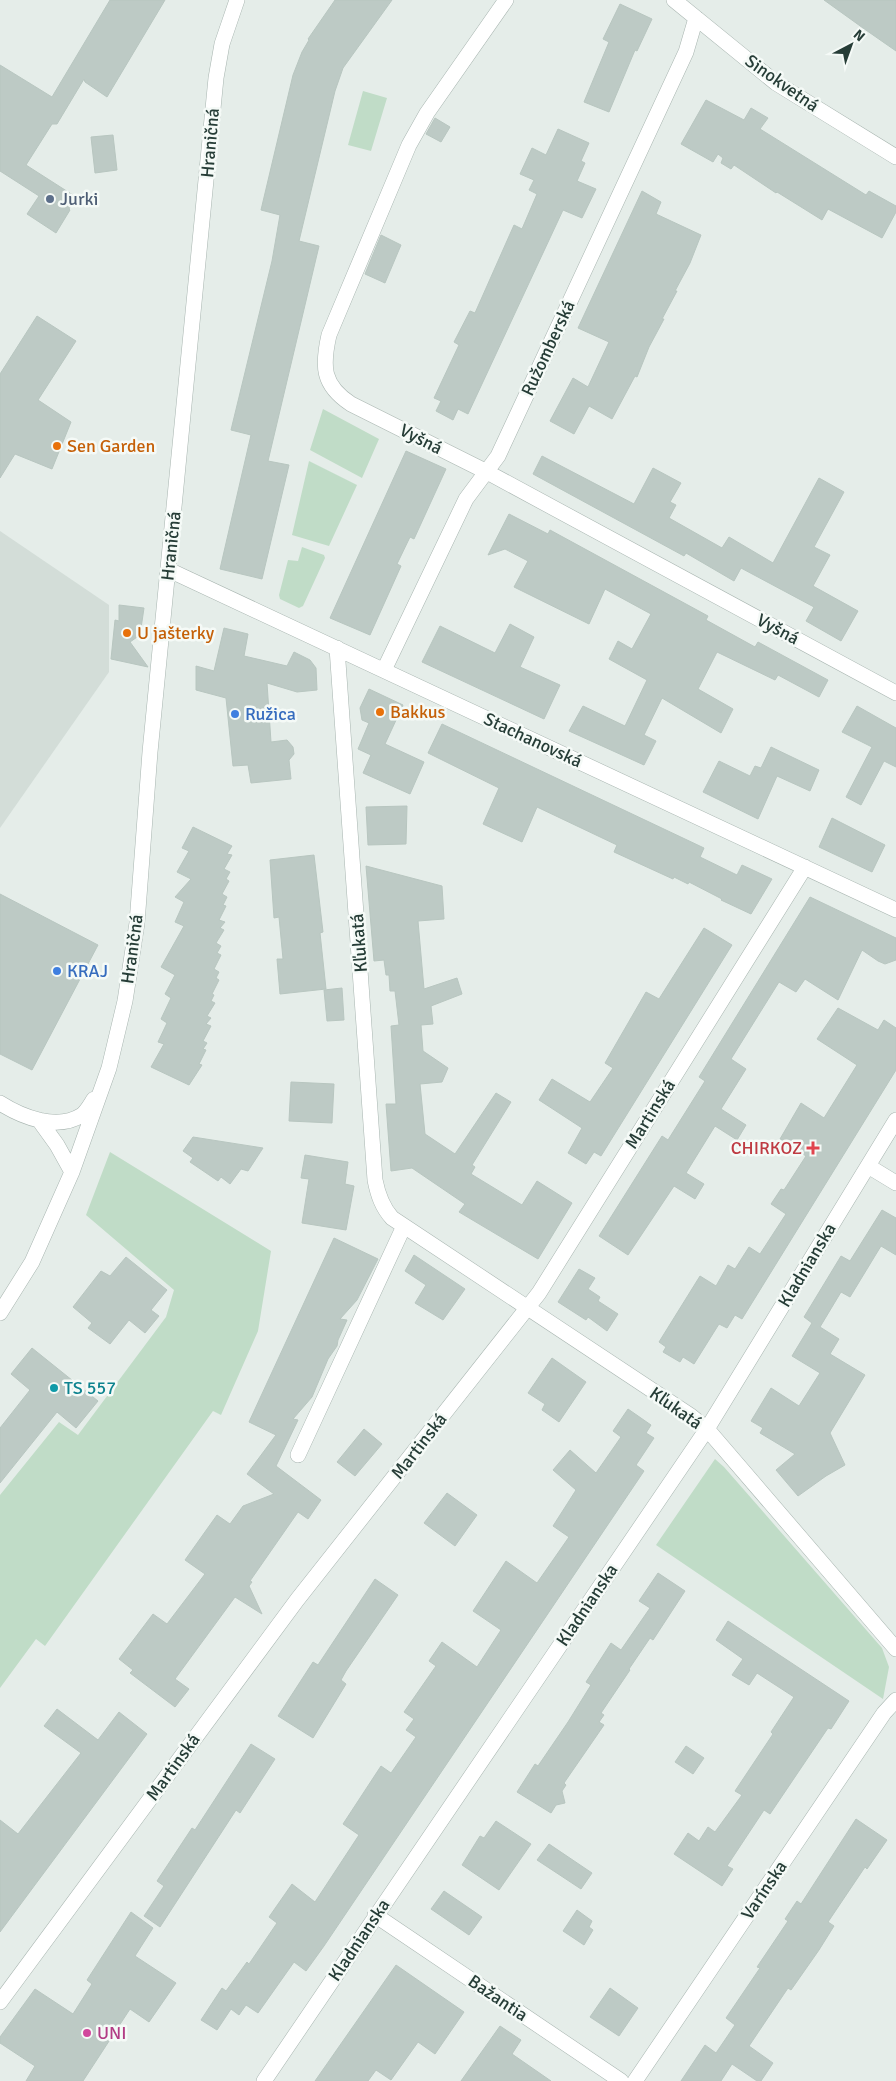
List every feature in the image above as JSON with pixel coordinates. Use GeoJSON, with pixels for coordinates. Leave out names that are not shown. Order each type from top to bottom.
{"type":"FeatureCollection","features":[{"type":"Feature","properties":{"kind":"street","name":"Hraničná"},"geometry":{"type":"LineString","coordinates":[[0,1313],[32,1262],[72,1172],[89,1128],[99,1090],[109,1068],[125,1001],[137,923],[150,752],[216,78],[222,44],[237,0]]}},
{"type":"Feature","properties":{"kind":"street","name":"Vyšná"},"geometry":{"type":"LineString","coordinates":[[506,0],[427,114],[408,145],[329,335],[324,362],[326,376],[339,396],[351,404],[487,472],[896,693]]}},
{"type":"Feature","properties":{"kind":"street","name":"Sinokvetná"},"geometry":{"type":"LineString","coordinates":[[674,0],[776,83],[896,157]]}},
{"type":"Feature","properties":{"kind":"street","name":"Ružomberská"},"geometry":{"type":"LineString","coordinates":[[384,670],[466,499],[498,456],[686,52],[696,18]]}},
{"type":"Feature","properties":{"kind":"street","name":"Stachanovská"},"geometry":{"type":"LineString","coordinates":[[169,570],[896,910]]}},
{"type":"Feature","properties":{"kind":"street","name":"Kľukatá"},"geometry":{"type":"LineString","coordinates":[[337,648],[375,1180],[385,1210],[392,1218],[691,1416],[707,1429],[896,1649]]}},
{"type":"Feature","properties":{"kind":"street","name":"Martinská"},"geometry":{"type":"LineString","coordinates":[[0,2002],[297,1600],[528,1308],[805,867]]}},
{"type":"Feature","properties":{"kind":"street","name":"Hraničná"},"geometry":{"type":"LineString","coordinates":[[38,1120],[57,1121],[82,1115],[99,1090]]}},
{"type":"Feature","properties":{"kind":"street"},"geometry":{"type":"LineString","coordinates":[[0,1103],[10,1110],[38,1120],[58,1145],[72,1172]]}},
{"type":"Feature","properties":{"kind":"street","name":"Kladnianska"},"geometry":{"type":"LineString","coordinates":[[264,2081],[707,1429],[896,1120]]}},
{"type":"Feature","properties":{"kind":"street"},"geometry":{"type":"LineString","coordinates":[[868,1166],[896,1183]]}},
{"type":"Feature","properties":{"kind":"street"},"geometry":{"type":"LineString","coordinates":[[298,1455],[404,1226]]}},
{"type":"Feature","properties":{"kind":"street","name":"Varínska"},"geometry":{"type":"LineString","coordinates":[[634,2081],[884,1713],[896,1700]]}},
{"type":"Feature","properties":{"kind":"street","name":"Bažantia"},"geometry":{"type":"LineString","coordinates":[[375,1915],[621,2081]]}},
{"type":"Feature","properties":{"kind":"shaded area"},"geometry":{"type":"Polygon","coordinates":[[[0,531],[109,605],[109,672],[0,828],[0,531]]]}},
{"type":"Feature","properties":{"kind":"green space"},"geometry":{"type":"Polygon","coordinates":[[[363,91],[387,98],[371,151],[348,145],[363,91]]]}},
{"type":"Feature","properties":{"kind":"green space"},"geometry":{"type":"Polygon","coordinates":[[[323,409],[379,439],[362,478],[310,450],[323,409]]]}},
{"type":"Feature","properties":{"kind":"green space"},"geometry":{"type":"Polygon","coordinates":[[[309,461],[357,485],[329,546],[292,535],[309,461]]]}},
{"type":"Feature","properties":{"kind":"green space"},"geometry":{"type":"Polygon","coordinates":[[[302,547],[324,555],[325,558],[303,606],[299,608],[280,599],[279,595],[288,560],[298,561],[302,547]]]}},
{"type":"Feature","properties":{"kind":"green space"},"geometry":{"type":"Polygon","coordinates":[[[110,1152],[271,1251],[258,1331],[221,1415],[213,1411],[45,1646],[36,1639],[0,1688],[0,1495],[59,1422],[78,1435],[166,1317],[174,1290],[86,1215],[110,1152]]]}},
{"type":"Feature","properties":{"kind":"green space"},"geometry":{"type":"Polygon","coordinates":[[[715,1459],[882,1648],[889,1667],[883,1699],[656,1545],[715,1459]]]}},
{"type":"Feature","properties":{"kind":"building"},"geometry":{"type":"Polygon","coordinates":[[[110,0],[165,0],[107,97],[85,82],[84,79],[57,124],[52,124],[26,165],[76,197],[56,233],[27,214],[39,196],[0,171],[0,65],[52,97],[110,0]]]}},
{"type":"Feature","properties":{"kind":"building"},"geometry":{"type":"Polygon","coordinates":[[[335,0],[392,0],[343,68],[335,91],[299,241],[319,246],[268,461],[289,465],[262,579],[220,569],[251,435],[231,430],[272,261],[280,215],[261,210],[293,75],[308,39],[335,0]]]}},
{"type":"Feature","properties":{"kind":"building"},"geometry":{"type":"Polygon","coordinates":[[[824,0],[896,0],[896,51],[863,28],[824,0]]]}},
{"type":"Feature","properties":{"kind":"building"},"geometry":{"type":"Polygon","coordinates":[[[620,4],[652,19],[637,51],[635,50],[609,112],[584,102],[609,42],[603,39],[620,4]]]}},
{"type":"Feature","properties":{"kind":"building"},"geometry":{"type":"Polygon","coordinates":[[[706,100],[744,120],[751,108],[768,118],[760,129],[866,195],[869,191],[896,206],[896,212],[882,238],[828,209],[822,220],[734,165],[731,169],[721,163],[723,158],[718,154],[713,162],[681,144],[706,100]]]}},
{"type":"Feature","properties":{"kind":"building"},"geometry":{"type":"Polygon","coordinates":[[[435,118],[450,127],[441,142],[426,134],[435,118]]]}},
{"type":"Feature","properties":{"kind":"building"},"geometry":{"type":"Polygon","coordinates":[[[558,129],[589,143],[581,161],[585,163],[577,181],[596,189],[582,218],[563,210],[468,414],[458,409],[453,420],[436,411],[441,401],[434,398],[459,345],[454,342],[470,311],[475,313],[514,225],[522,229],[537,194],[529,190],[534,180],[520,174],[532,148],[546,155],[558,129]]]}},
{"type":"Feature","properties":{"kind":"building"},"geometry":{"type":"Polygon","coordinates":[[[113,135],[117,170],[95,173],[91,137],[113,135]]]}},
{"type":"Feature","properties":{"kind":"building"},"geometry":{"type":"Polygon","coordinates":[[[642,191],[661,202],[656,214],[701,235],[637,377],[635,376],[612,419],[589,406],[574,434],[550,421],[573,378],[588,387],[609,342],[578,328],[642,191]]]}},
{"type":"Feature","properties":{"kind":"building"},"geometry":{"type":"Polygon","coordinates":[[[381,235],[401,245],[385,283],[365,274],[381,235]]]}},
{"type":"Feature","properties":{"kind":"building"},"geometry":{"type":"Polygon","coordinates":[[[37,316],[76,341],[38,400],[71,422],[52,469],[15,454],[0,478],[0,374],[37,316]]]}},
{"type":"Feature","properties":{"kind":"building"},"geometry":{"type":"Polygon","coordinates":[[[406,451],[446,469],[414,539],[410,537],[397,564],[401,566],[370,635],[330,618],[406,451]]]}},
{"type":"Feature","properties":{"kind":"building"},"geometry":{"type":"Polygon","coordinates":[[[542,456],[634,504],[653,468],[681,483],[670,502],[676,505],[669,518],[722,548],[729,537],[773,563],[819,478],[844,492],[814,547],[830,555],[813,586],[858,611],[841,641],[806,621],[814,607],[741,568],[734,581],[686,553],[684,556],[533,474],[542,456]]]}},
{"type":"Feature","properties":{"kind":"building"},"geometry":{"type":"Polygon","coordinates":[[[509,514],[548,534],[550,530],[708,616],[706,620],[755,647],[758,642],[828,680],[819,697],[778,675],[775,680],[717,652],[698,689],[733,709],[721,733],[662,698],[644,735],[656,741],[644,765],[569,731],[583,706],[625,726],[647,680],[609,659],[618,641],[632,649],[651,614],[605,589],[589,624],[514,587],[528,561],[505,549],[488,555],[509,514]]]}},
{"type":"Feature","properties":{"kind":"building"},"geometry":{"type":"Polygon","coordinates":[[[119,605],[144,608],[140,635],[130,642],[148,667],[111,659],[115,620],[119,621],[119,605]]]}},
{"type":"Feature","properties":{"kind":"building"},"geometry":{"type":"Polygon","coordinates":[[[510,624],[534,637],[520,667],[560,685],[544,719],[422,662],[440,626],[495,653],[510,624]]]}},
{"type":"Feature","properties":{"kind":"building"},"geometry":{"type":"Polygon","coordinates":[[[224,628],[248,634],[244,656],[287,666],[294,652],[310,660],[316,668],[317,690],[297,692],[267,683],[271,742],[287,740],[293,747],[294,754],[289,760],[291,779],[251,783],[248,765],[233,766],[226,698],[196,690],[196,666],[214,671],[224,628]]]}},
{"type":"Feature","properties":{"kind":"building"},"geometry":{"type":"Polygon","coordinates":[[[369,689],[403,705],[385,744],[424,762],[410,794],[363,773],[371,755],[358,749],[369,723],[362,720],[360,708],[369,689]]]}},
{"type":"Feature","properties":{"kind":"building"},"geometry":{"type":"Polygon","coordinates":[[[857,706],[896,728],[896,767],[884,761],[861,805],[846,797],[872,747],[842,732],[857,706]]]}},
{"type":"Feature","properties":{"kind":"building"},"geometry":{"type":"Polygon","coordinates":[[[442,724],[704,848],[700,857],[737,875],[742,865],[772,879],[751,914],[689,882],[688,884],[674,877],[673,879],[614,852],[617,845],[537,807],[522,842],[483,824],[499,788],[428,753],[442,724]]]}},
{"type":"Feature","properties":{"kind":"building"},"geometry":{"type":"Polygon","coordinates":[[[771,747],[819,770],[810,791],[777,776],[758,819],[703,792],[719,761],[750,776],[755,766],[761,768],[771,747]]]}},
{"type":"Feature","properties":{"kind":"building"},"geometry":{"type":"Polygon","coordinates":[[[407,806],[406,844],[368,845],[366,807],[407,806]]]}},
{"type":"Feature","properties":{"kind":"building"},"geometry":{"type":"Polygon","coordinates":[[[832,818],[885,845],[872,872],[819,847],[832,818]]]}},
{"type":"Feature","properties":{"kind":"building"},"geometry":{"type":"Polygon","coordinates":[[[193,827],[232,846],[227,854],[232,855],[224,869],[230,872],[226,879],[229,881],[222,894],[227,897],[223,905],[226,906],[219,920],[225,922],[220,928],[224,930],[216,943],[221,946],[217,953],[221,955],[214,969],[219,972],[216,978],[219,980],[212,994],[214,995],[211,1001],[215,1003],[207,1016],[211,1018],[206,1024],[211,1026],[203,1041],[207,1043],[203,1049],[206,1050],[199,1064],[202,1065],[189,1085],[151,1067],[164,1044],[158,1042],[167,1023],[161,1019],[171,998],[165,994],[175,975],[161,967],[184,926],[175,922],[184,902],[175,897],[191,879],[177,872],[189,851],[182,848],[193,827]]]}},
{"type":"Feature","properties":{"kind":"building"},"geometry":{"type":"Polygon","coordinates":[[[314,855],[323,932],[320,933],[326,989],[280,994],[277,959],[283,959],[279,917],[274,918],[270,860],[314,855]]]}},
{"type":"Feature","properties":{"kind":"building"},"geometry":{"type":"Polygon","coordinates":[[[366,866],[442,886],[444,919],[418,921],[424,989],[457,978],[462,994],[431,1006],[433,1024],[421,1025],[423,1051],[448,1068],[442,1082],[420,1084],[425,1134],[455,1154],[496,1093],[511,1102],[472,1165],[475,1167],[471,1174],[522,1205],[537,1181],[572,1203],[538,1259],[459,1212],[465,1204],[412,1168],[391,1171],[386,1104],[396,1104],[391,1026],[399,1025],[395,991],[390,991],[389,975],[386,975],[384,960],[374,961],[366,866]]]}},
{"type":"Feature","properties":{"kind":"building"},"geometry":{"type":"Polygon","coordinates":[[[0,894],[98,945],[32,1070],[0,1054],[0,894]]]}},
{"type":"Feature","properties":{"kind":"building"},"geometry":{"type":"Polygon","coordinates":[[[810,897],[896,938],[896,960],[885,964],[862,950],[838,1000],[805,979],[796,992],[779,982],[731,1059],[746,1069],[721,1109],[746,1125],[737,1140],[715,1126],[686,1173],[704,1184],[695,1199],[674,1186],[628,1255],[599,1236],[662,1136],[668,1140],[705,1081],[699,1077],[810,897]]]}},
{"type":"Feature","properties":{"kind":"building"},"geometry":{"type":"Polygon","coordinates":[[[704,928],[732,945],[601,1156],[594,1152],[586,1164],[568,1153],[582,1128],[539,1100],[552,1079],[590,1102],[613,1068],[605,1063],[646,992],[659,999],[704,928]]]}},
{"type":"Feature","properties":{"kind":"building"},"geometry":{"type":"Polygon","coordinates":[[[342,988],[344,1020],[327,1021],[324,990],[342,988]]]}},
{"type":"Feature","properties":{"kind":"building"},"geometry":{"type":"Polygon","coordinates":[[[838,1008],[878,1030],[884,1020],[896,1028],[896,1070],[742,1319],[735,1315],[727,1328],[719,1324],[694,1364],[683,1357],[680,1362],[663,1352],[666,1347],[659,1342],[700,1276],[716,1286],[728,1265],[735,1269],[749,1247],[760,1254],[786,1214],[771,1204],[781,1189],[784,1190],[806,1156],[780,1139],[801,1103],[824,1118],[857,1065],[817,1039],[838,1008]]]}},
{"type":"Feature","properties":{"kind":"building"},"geometry":{"type":"Polygon","coordinates":[[[291,1082],[334,1084],[332,1123],[289,1121],[291,1082]]]}},
{"type":"Feature","properties":{"kind":"building"},"geometry":{"type":"Polygon","coordinates":[[[193,1137],[263,1148],[248,1171],[241,1169],[230,1184],[221,1177],[218,1181],[190,1162],[193,1158],[183,1151],[193,1137]]]}},
{"type":"Feature","properties":{"kind":"building"},"geometry":{"type":"Polygon","coordinates":[[[305,1155],[348,1162],[345,1184],[354,1186],[346,1230],[302,1223],[309,1179],[301,1178],[305,1155]]]}},
{"type":"Feature","properties":{"kind":"building"},"geometry":{"type":"Polygon","coordinates":[[[882,1210],[896,1218],[896,1255],[881,1246],[850,1297],[841,1292],[820,1327],[839,1339],[830,1354],[865,1375],[830,1433],[845,1465],[798,1496],[776,1470],[795,1454],[760,1433],[763,1428],[751,1421],[771,1388],[799,1406],[820,1373],[792,1356],[812,1323],[804,1317],[841,1256],[850,1261],[882,1210]]]}},
{"type":"Feature","properties":{"kind":"building"},"geometry":{"type":"Polygon","coordinates":[[[334,1238],[378,1259],[357,1300],[340,1319],[347,1320],[337,1346],[328,1359],[312,1397],[293,1419],[298,1420],[276,1466],[321,1500],[308,1519],[298,1512],[250,1581],[252,1582],[249,1586],[262,1614],[235,1597],[175,1679],[189,1689],[175,1707],[130,1673],[133,1670],[119,1659],[153,1614],[167,1624],[205,1574],[185,1560],[217,1515],[230,1524],[243,1506],[274,1494],[247,1474],[276,1435],[249,1422],[334,1238]]]}},
{"type":"Feature","properties":{"kind":"building"},"geometry":{"type":"Polygon","coordinates":[[[414,1255],[465,1289],[443,1320],[415,1303],[426,1285],[405,1271],[414,1255]]]}},
{"type":"Feature","properties":{"kind":"building"},"geometry":{"type":"Polygon","coordinates":[[[126,1257],[167,1290],[151,1310],[159,1316],[145,1333],[129,1320],[110,1344],[88,1328],[92,1323],[73,1307],[101,1271],[110,1276],[126,1257]]]}},
{"type":"Feature","properties":{"kind":"building"},"geometry":{"type":"Polygon","coordinates":[[[579,1269],[595,1278],[588,1289],[600,1297],[598,1301],[618,1314],[607,1331],[588,1317],[586,1320],[558,1302],[579,1269]]]}},
{"type":"Feature","properties":{"kind":"building"},"geometry":{"type":"Polygon","coordinates":[[[32,1348],[98,1401],[76,1428],[57,1412],[0,1483],[0,1428],[30,1390],[11,1374],[32,1348]]]}},
{"type":"Feature","properties":{"kind":"building"},"geometry":{"type":"Polygon","coordinates":[[[552,1358],[586,1382],[559,1422],[542,1410],[545,1404],[528,1393],[552,1358]]]}},
{"type":"Feature","properties":{"kind":"building"},"geometry":{"type":"Polygon","coordinates":[[[628,1409],[651,1425],[646,1433],[654,1438],[636,1465],[644,1471],[324,1946],[306,1971],[294,1962],[258,2013],[246,2005],[239,2015],[231,2009],[217,2030],[201,2020],[222,1988],[226,1991],[247,1962],[249,1964],[277,1923],[269,1917],[292,1884],[315,1902],[359,1835],[343,1824],[381,1766],[391,1773],[416,1737],[406,1730],[414,1719],[404,1712],[436,1666],[429,1661],[442,1642],[477,1667],[501,1630],[473,1611],[506,1561],[537,1583],[569,1537],[553,1526],[576,1490],[553,1470],[570,1450],[596,1473],[621,1437],[613,1431],[628,1409]]]}},
{"type":"Feature","properties":{"kind":"building"},"geometry":{"type":"Polygon","coordinates":[[[364,1429],[382,1444],[355,1476],[337,1462],[364,1429]]]}},
{"type":"Feature","properties":{"kind":"building"},"geometry":{"type":"Polygon","coordinates":[[[447,1493],[477,1515],[455,1546],[424,1523],[447,1493]]]}},
{"type":"Feature","properties":{"kind":"building"},"geometry":{"type":"Polygon","coordinates":[[[658,1573],[685,1591],[653,1640],[650,1638],[601,1713],[604,1715],[599,1722],[604,1725],[564,1783],[566,1785],[562,1791],[565,1803],[556,1805],[551,1813],[517,1792],[535,1764],[538,1766],[568,1722],[591,1685],[586,1682],[611,1643],[621,1650],[650,1608],[639,1601],[658,1573]]]}},
{"type":"Feature","properties":{"kind":"building"},"geometry":{"type":"Polygon","coordinates":[[[375,1579],[398,1595],[346,1671],[341,1680],[346,1684],[313,1738],[278,1716],[313,1662],[318,1665],[375,1579]]]}},
{"type":"Feature","properties":{"kind":"building"},"geometry":{"type":"Polygon","coordinates":[[[728,1621],[849,1701],[831,1729],[828,1728],[770,1814],[764,1810],[727,1866],[733,1869],[722,1886],[674,1854],[688,1833],[699,1841],[708,1827],[715,1832],[742,1795],[735,1791],[773,1734],[771,1732],[794,1697],[757,1673],[749,1685],[732,1675],[743,1659],[716,1640],[728,1621]]]}},
{"type":"Feature","properties":{"kind":"building"},"geometry":{"type":"Polygon","coordinates":[[[57,1709],[98,1740],[119,1712],[147,1734],[0,1932],[0,1820],[18,1834],[81,1753],[44,1726],[57,1709]]]}},
{"type":"Feature","properties":{"kind":"building"},"geometry":{"type":"Polygon","coordinates":[[[251,1744],[275,1759],[240,1813],[236,1810],[160,1927],[144,1916],[164,1886],[157,1881],[192,1828],[195,1830],[251,1744]]]}},
{"type":"Feature","properties":{"kind":"building"},"geometry":{"type":"Polygon","coordinates":[[[686,1746],[704,1758],[693,1774],[675,1762],[686,1746]]]}},
{"type":"Feature","properties":{"kind":"building"},"geometry":{"type":"Polygon","coordinates":[[[856,1819],[887,1840],[867,1869],[865,1867],[828,1922],[834,1926],[819,1950],[791,1990],[788,1988],[749,2046],[773,2063],[761,2081],[757,2081],[732,2064],[721,2081],[681,2081],[705,2045],[716,2053],[735,2025],[726,2018],[760,1968],[757,1967],[788,1921],[785,1919],[797,1901],[801,1904],[856,1819]]]}},
{"type":"Feature","properties":{"kind":"building"},"geometry":{"type":"Polygon","coordinates":[[[496,1821],[531,1844],[499,1890],[462,1865],[480,1836],[484,1838],[496,1821]]]}},
{"type":"Feature","properties":{"kind":"building"},"geometry":{"type":"Polygon","coordinates":[[[549,1844],[592,1873],[581,1889],[537,1860],[549,1844]]]}},
{"type":"Feature","properties":{"kind":"building"},"geometry":{"type":"Polygon","coordinates":[[[444,1891],[482,1917],[469,1935],[431,1909],[444,1891]]]}},
{"type":"Feature","properties":{"kind":"building"},"geometry":{"type":"Polygon","coordinates":[[[577,1910],[592,1921],[589,1927],[593,1930],[584,1945],[563,1931],[577,1910]]]}},
{"type":"Feature","properties":{"kind":"building"},"geometry":{"type":"Polygon","coordinates":[[[131,1912],[153,1928],[135,1956],[176,1983],[149,2022],[130,2009],[83,2081],[26,2081],[35,2066],[0,2043],[0,2037],[35,1989],[73,2014],[92,1984],[87,1980],[131,1912]]]}},
{"type":"Feature","properties":{"kind":"building"},"geometry":{"type":"Polygon","coordinates":[[[396,1965],[464,2012],[435,2054],[418,2042],[391,2080],[376,2070],[368,2081],[315,2081],[396,1965]]]}},
{"type":"Feature","properties":{"kind":"building"},"geometry":{"type":"Polygon","coordinates":[[[610,1988],[638,2008],[619,2036],[590,2017],[610,1988]]]}},
{"type":"Feature","properties":{"kind":"building"},"geometry":{"type":"Polygon","coordinates":[[[500,2026],[521,2040],[512,2054],[551,2081],[461,2081],[500,2026]]]}},
{"type":"Feature","properties":{"kind":"place","name":"Jurki"},"geometry":{"type":"Point","coordinates":[50,199]}},
{"type":"Feature","properties":{"kind":"place","name":"Sen Garden"},"geometry":{"type":"Point","coordinates":[57,446]}},
{"type":"Feature","properties":{"kind":"place","name":"U jašterky"},"geometry":{"type":"Point","coordinates":[127,633]}},
{"type":"Feature","properties":{"kind":"place","name":"Bakkus"},"geometry":{"type":"Point","coordinates":[380,712]}},
{"type":"Feature","properties":{"kind":"place","name":"Ružica"},"geometry":{"type":"Point","coordinates":[235,714]}},
{"type":"Feature","properties":{"kind":"place","name":"KRAJ"},"geometry":{"type":"Point","coordinates":[57,971]}},
{"type":"Feature","properties":{"kind":"place","name":"CHIRKOZ"},"geometry":{"type":"Point","coordinates":[813,1148]}},
{"type":"Feature","properties":{"kind":"place","name":"TS 557"},"geometry":{"type":"Point","coordinates":[54,1388]}},
{"type":"Feature","properties":{"kind":"place","name":"UNI"},"geometry":{"type":"Point","coordinates":[87,2033]}}]}
